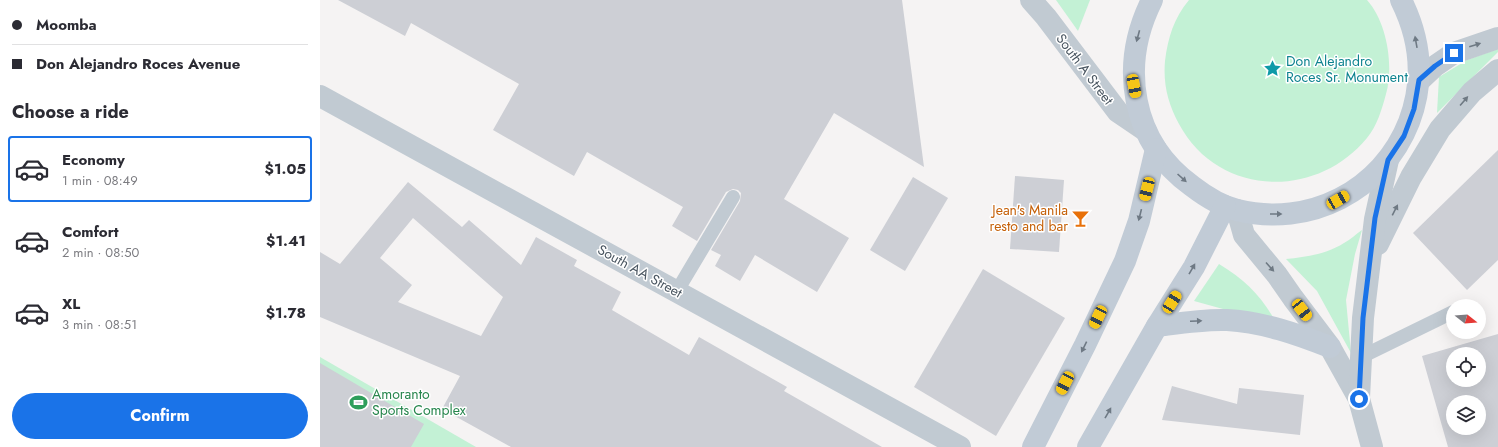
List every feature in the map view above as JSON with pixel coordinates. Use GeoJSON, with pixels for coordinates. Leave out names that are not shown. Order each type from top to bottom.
{"type":"FeatureCollection","features":[{"type":"Feature","properties":{"kind":"main road"},"geometry":{"type":"LineString","coordinates":[[1152,0],[1142,21],[1136,42],[1133,64],[1134,86],[1138,109],[1151,140],[1169,166],[1183,180],[1199,192],[1231,208],[1277,215],[1319,208],[1338,200],[1357,189],[1374,176],[1388,160],[1404,136],[1414,109],[1419,80],[1419,58],[1415,36],[1401,0]]}},
{"type":"Feature","properties":{"kind":"main road"},"geometry":{"type":"LineString","coordinates":[[1033,447],[1085,345],[1125,261],[1139,221],[1151,140]]}},
{"type":"Feature","properties":{"kind":"main road"},"geometry":{"type":"LineString","coordinates":[[1088,447],[1157,326],[1231,208]]}},
{"type":"Feature","properties":{"kind":"main road"},"geometry":{"type":"LineString","coordinates":[[1157,326],[1192,321],[1234,321],[1263,325],[1290,332],[1330,347]]}},
{"type":"Feature","properties":{"kind":"street","name":"South A Street"},"geometry":{"type":"LineString","coordinates":[[1031,0],[1118,112],[1151,140]]}},
{"type":"Feature","properties":{"kind":"street"},"geometry":{"type":"LineString","coordinates":[[1419,80],[1435,66],[1454,53],[1498,38]]}},
{"type":"Feature","properties":{"kind":"street"},"geometry":{"type":"LineString","coordinates":[[1371,257],[1411,177],[1440,129],[1472,92],[1498,70]]}},
{"type":"Feature","properties":{"kind":"street","name":"South AA Street"},"geometry":{"type":"LineString","coordinates":[[320,96],[960,447]]}},
{"type":"Feature","properties":{"kind":"street"},"geometry":{"type":"LineString","coordinates":[[1359,399],[1363,318],[1375,218],[1388,160]]}},
{"type":"Feature","properties":{"kind":"street"},"geometry":{"type":"LineString","coordinates":[[1231,208],[1244,234],[1264,260],[1278,275],[1293,298],[1330,347],[1359,399],[1372,447]]}},
{"type":"Feature","properties":{"kind":"lane"},"geometry":{"type":"LineString","coordinates":[[677,291],[733,197]]}},
{"type":"Feature","properties":{"kind":"lane"},"geometry":{"type":"LineString","coordinates":[[1361,357],[1446,315]]}},
{"type":"Feature","properties":{"kind":"green space"},"geometry":{"type":"Polygon","coordinates":[[[1056,0],[1090,0],[1078,31],[1056,0]]]}},
{"type":"Feature","properties":{"kind":"green space"},"geometry":{"type":"Polygon","coordinates":[[[1189,0],[1367,0],[1380,20],[1384,32],[1389,58],[1389,71],[1386,94],[1381,111],[1374,128],[1367,138],[1346,158],[1322,172],[1295,180],[1268,182],[1242,177],[1218,166],[1196,148],[1179,124],[1167,94],[1165,61],[1168,44],[1172,28],[1179,14],[1189,0]]]}},
{"type":"Feature","properties":{"kind":"green space"},"geometry":{"type":"Polygon","coordinates":[[[1498,49],[1498,52],[1437,113],[1439,77],[1467,60],[1498,49]]]}},
{"type":"Feature","properties":{"kind":"green space"},"geometry":{"type":"Polygon","coordinates":[[[1362,230],[1355,254],[1346,300],[1351,353],[1317,291],[1286,259],[1309,256],[1331,250],[1346,242],[1362,230]]]}},
{"type":"Feature","properties":{"kind":"green space"},"geometry":{"type":"Polygon","coordinates":[[[1219,264],[1237,276],[1259,297],[1277,324],[1194,301],[1219,264]]]}},
{"type":"Feature","properties":{"kind":"green space","name":"Amoranto Sports Complex"},"geometry":{"type":"Polygon","coordinates":[[[320,357],[476,447],[320,447],[320,357]]]}},
{"type":"Feature","properties":{"kind":"building"},"geometry":{"type":"Polygon","coordinates":[[[338,0],[902,0],[924,167],[834,113],[784,199],[849,238],[817,292],[755,255],[740,281],[715,266],[721,255],[711,250],[740,201],[741,193],[738,190],[733,189],[726,192],[697,241],[672,226],[683,207],[587,152],[574,176],[493,130],[519,84],[411,23],[405,36],[338,0]]]}},
{"type":"Feature","properties":{"kind":"building"},"geometry":{"type":"Polygon","coordinates":[[[1498,150],[1498,260],[1467,290],[1413,233],[1498,150]]]}},
{"type":"Feature","properties":{"kind":"building"},"geometry":{"type":"Polygon","coordinates":[[[1015,176],[1064,180],[1059,252],[1010,249],[1015,176]]]}},
{"type":"Feature","properties":{"kind":"building"},"geometry":{"type":"Polygon","coordinates":[[[913,177],[948,198],[905,271],[870,250],[913,177]]]}},
{"type":"Feature","properties":{"kind":"building"},"geometry":{"type":"Polygon","coordinates":[[[408,182],[462,227],[469,220],[521,265],[536,237],[577,260],[574,266],[621,292],[612,310],[689,355],[699,337],[787,387],[784,391],[882,447],[511,447],[442,409],[460,376],[320,317],[320,252],[340,264],[408,182]],[[413,218],[380,258],[412,285],[398,302],[481,336],[503,297],[413,218]]]}},
{"type":"Feature","properties":{"kind":"building"},"geometry":{"type":"Polygon","coordinates":[[[983,269],[1065,318],[996,436],[914,387],[983,269]]]}},
{"type":"Feature","properties":{"kind":"building"},"geometry":{"type":"Polygon","coordinates":[[[1498,334],[1498,447],[1448,447],[1422,356],[1446,349],[1446,387],[1486,387],[1486,347],[1453,347],[1481,339],[1486,339],[1486,337],[1498,334]]]}},
{"type":"Feature","properties":{"kind":"building","name":"Amoranto Sports Complex"},"geometry":{"type":"Polygon","coordinates":[[[320,363],[424,424],[411,447],[320,447],[320,363]]]}},
{"type":"Feature","properties":{"kind":"building"},"geometry":{"type":"Polygon","coordinates":[[[1172,386],[1237,404],[1239,388],[1304,395],[1300,435],[1162,420],[1172,386]]]}},
{"type":"Feature","properties":{"kind":"place","name":"Don Alejandro Roces Sr. Monument"},"geometry":{"type":"Point","coordinates":[1273,69]}},
{"type":"Feature","properties":{"kind":"place","name":"Jean's Manila resto and bar"},"geometry":{"type":"Point","coordinates":[1081,218]}},
{"type":"Feature","properties":{"kind":"place","name":"Amoranto Sports Complex"},"geometry":{"type":"Point","coordinates":[359,402]}},
{"type":"Feature","properties":{"kind":"route"},"geometry":{"type":"LineString","coordinates":[[1359,399],[1363,318],[1375,218],[1388,160],[1404,136],[1414,109],[1419,80],[1435,66],[1454,53]]}}]}
